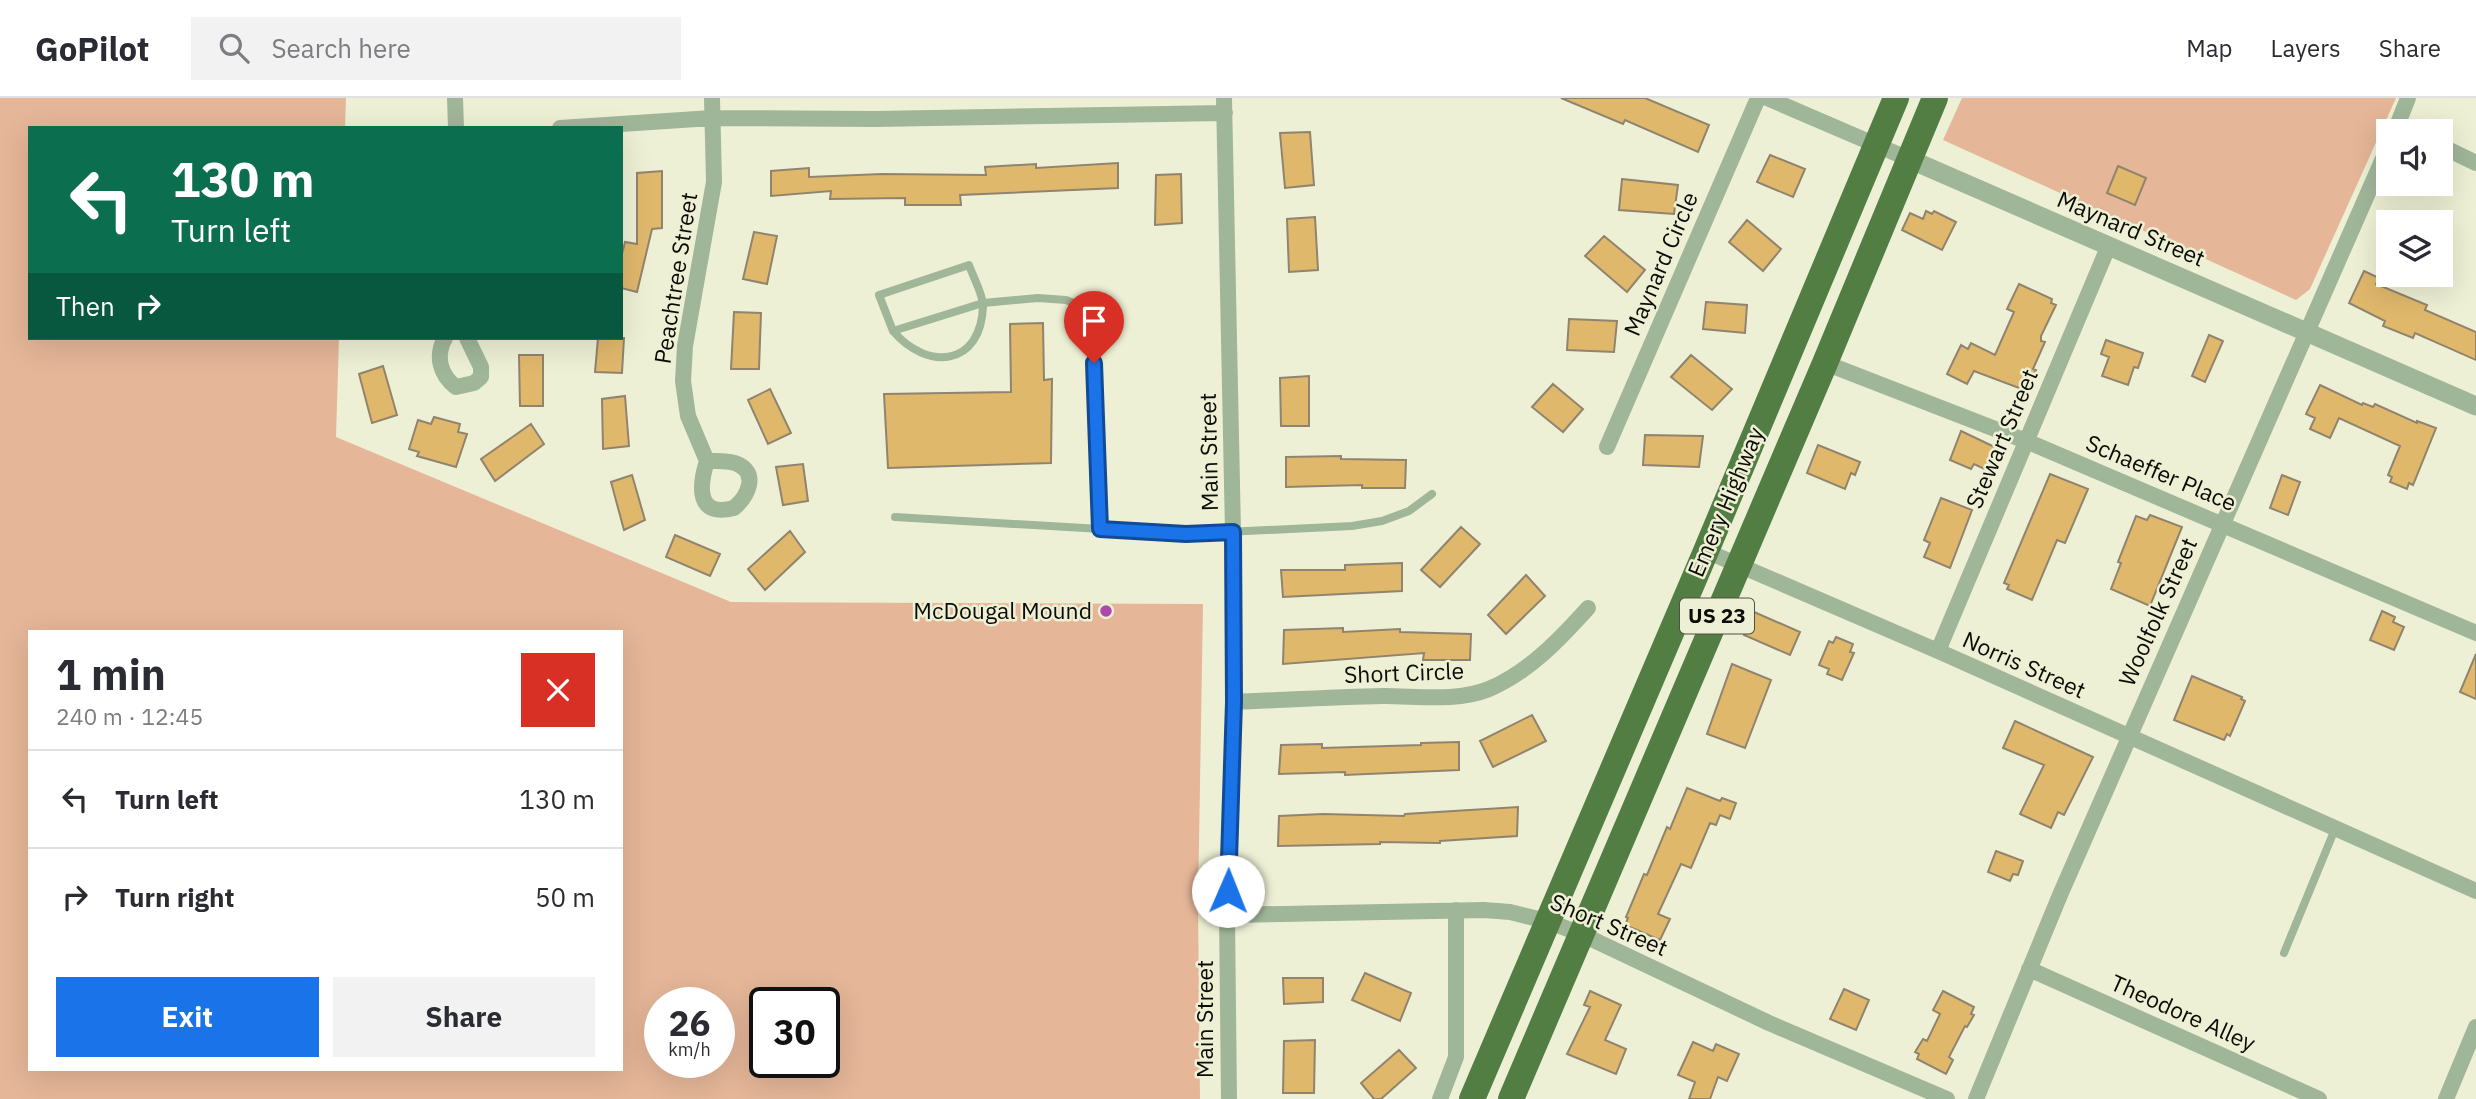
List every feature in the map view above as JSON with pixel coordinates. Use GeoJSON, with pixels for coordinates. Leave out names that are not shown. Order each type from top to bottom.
{"type":"FeatureCollection","features":[{"type":"Feature","properties":{"kind":"highway","name":"Emery Highway"},"geometry":{"type":"LineString","coordinates":[[1472,1099],[1896,98]]}},
{"type":"Feature","properties":{"kind":"highway","name":"Emery Highway"},"geometry":{"type":"LineString","coordinates":[[1511,1099],[1935,98]]}},
{"type":"Feature","properties":{"kind":"street"},"geometry":{"type":"LineString","coordinates":[[455,98],[456,126]]}},
{"type":"Feature","properties":{"kind":"street","name":"Peachtree Street"},"geometry":{"type":"LineString","coordinates":[[707,461],[688,416],[683,382],[685,346],[714,182],[712,98]]}},
{"type":"Feature","properties":{"kind":"street","name":"Maynard Circle"},"geometry":{"type":"LineString","coordinates":[[1607,447],[1758,98]]}},
{"type":"Feature","properties":{"kind":"street","name":"Maynard Street"},"geometry":{"type":"LineString","coordinates":[[1768,98],[2476,406]]}},
{"type":"Feature","properties":{"kind":"street"},"geometry":{"type":"LineString","coordinates":[[2403,119],[2408,98]]}},
{"type":"Feature","properties":{"kind":"street"},"geometry":{"type":"LineString","coordinates":[[590,126],[712,118],[875,119],[1224,106]]}},
{"type":"Feature","properties":{"kind":"street","name":"Main Street"},"geometry":{"type":"LineString","coordinates":[[1224,106],[1234,702],[1227,915],[1229,1099]]}},
{"type":"Feature","properties":{"kind":"street"},"geometry":{"type":"LineString","coordinates":[[2453,152],[2476,163]]}},
{"type":"Feature","properties":{"kind":"street","name":"Woolfolk Street"},"geometry":{"type":"LineString","coordinates":[[1976,1099],[2128,737],[2376,174]]}},
{"type":"Feature","properties":{"kind":"street","name":"Stewart Street"},"geometry":{"type":"LineString","coordinates":[[1938,651],[2109,245]]}},
{"type":"Feature","properties":{"kind":"street"},"geometry":{"type":"LineString","coordinates":[[444,340],[440,357],[442,370],[447,380],[456,387],[474,383],[481,377],[481,367],[469,340]]}},
{"type":"Feature","properties":{"kind":"street","name":"Schaeffer Place"},"geometry":{"type":"LineString","coordinates":[[1825,362],[2026,440],[2476,633]]}},
{"type":"Feature","properties":{"kind":"street","name":"Norris Street"},"geometry":{"type":"LineString","coordinates":[[1706,551],[1938,651],[2476,891]]}},
{"type":"Feature","properties":{"kind":"street","name":"Short Circle"},"geometry":{"type":"LineString","coordinates":[[1234,702],[1383,696],[1464,696],[1503,682],[1526,667],[1557,643],[1588,608]]}},
{"type":"Feature","properties":{"kind":"street"},"geometry":{"type":"LineString","coordinates":[[1440,1099],[1456,1057],[1456,910]]}},
{"type":"Feature","properties":{"kind":"street","name":"Short Street"},"geometry":{"type":"LineString","coordinates":[[1227,915],[1456,910],[1510,912],[1547,921],[1581,934],[1769,1023],[1947,1099]]}},
{"type":"Feature","properties":{"kind":"street","name":"Theodore Alley"},"geometry":{"type":"LineString","coordinates":[[2029,969],[2319,1099]]}},
{"type":"Feature","properties":{"kind":"street"},"geometry":{"type":"LineString","coordinates":[[2446,1099],[2476,1027]]}},
{"type":"Feature","properties":{"kind":"lane"},"geometry":{"type":"LineString","coordinates":[[969,265],[983,303],[979,332],[972,345],[959,355],[940,356],[905,345],[893,331],[879,295],[969,265]]}},
{"type":"Feature","properties":{"kind":"lane"},"geometry":{"type":"LineString","coordinates":[[893,331],[983,303],[1038,298],[1066,300],[1081,306],[1089,316],[1094,339],[1100,529]]}},
{"type":"Feature","properties":{"kind":"lane"},"geometry":{"type":"LineString","coordinates":[[895,517],[1186,534],[1233,532],[1352,526],[1382,521],[1409,511],[1432,494]]}},
{"type":"Feature","properties":{"kind":"lane"},"geometry":{"type":"LineString","coordinates":[[2284,953],[2335,829]]}},
{"type":"Feature","properties":{"kind":"shaded area"},"geometry":{"type":"Polygon","coordinates":[[[0,98],[346,98],[345,126],[28,126],[28,340],[339,340],[336,437],[731,602],[1203,604],[1198,904],[1200,1099],[0,1099],[0,98]]]}},
{"type":"Feature","properties":{"kind":"shaded area"},"geometry":{"type":"Polygon","coordinates":[[[1962,98],[2396,98],[2387,119],[2376,119],[2376,142],[2310,289],[2296,300],[1943,140],[1962,98]]]}},
{"type":"Feature","properties":{"kind":"building"},"geometry":{"type":"Polygon","coordinates":[[[1561,98],[1645,98],[1709,125],[1698,152],[1625,120],[1623,124],[1561,98]]]}},
{"type":"Feature","properties":{"kind":"building"},"geometry":{"type":"Polygon","coordinates":[[[1310,132],[1314,185],[1285,188],[1280,133],[1310,132]]]}},
{"type":"Feature","properties":{"kind":"building"},"geometry":{"type":"Polygon","coordinates":[[[1770,155],[1805,169],[1793,197],[1757,182],[1770,155]]]}},
{"type":"Feature","properties":{"kind":"building"},"geometry":{"type":"Polygon","coordinates":[[[1118,163],[1118,188],[960,195],[961,205],[905,205],[905,198],[830,199],[831,191],[771,196],[771,171],[809,168],[809,177],[882,174],[986,175],[985,167],[1036,164],[1036,168],[1118,163]]]}},
{"type":"Feature","properties":{"kind":"building"},"geometry":{"type":"Polygon","coordinates":[[[2118,166],[2146,178],[2135,205],[2107,193],[2118,166]]]}},
{"type":"Feature","properties":{"kind":"building"},"geometry":{"type":"Polygon","coordinates":[[[662,171],[662,228],[652,229],[637,292],[623,288],[623,250],[625,242],[637,244],[637,173],[662,171]]]}},
{"type":"Feature","properties":{"kind":"building"},"geometry":{"type":"Polygon","coordinates":[[[1181,174],[1182,223],[1155,225],[1156,175],[1181,174]]]}},
{"type":"Feature","properties":{"kind":"building"},"geometry":{"type":"Polygon","coordinates":[[[1622,179],[1678,185],[1674,214],[1619,210],[1622,179]]]}},
{"type":"Feature","properties":{"kind":"building"},"geometry":{"type":"Polygon","coordinates":[[[1926,211],[1932,214],[1934,211],[1956,222],[1942,250],[1902,230],[1910,213],[1923,219],[1926,211]]]}},
{"type":"Feature","properties":{"kind":"building"},"geometry":{"type":"Polygon","coordinates":[[[1315,217],[1318,270],[1289,272],[1287,219],[1315,217]]]}},
{"type":"Feature","properties":{"kind":"building"},"geometry":{"type":"Polygon","coordinates":[[[1747,220],[1781,249],[1763,271],[1729,242],[1747,220]]]}},
{"type":"Feature","properties":{"kind":"building"},"geometry":{"type":"Polygon","coordinates":[[[754,232],[777,236],[767,284],[743,279],[754,232]]]}},
{"type":"Feature","properties":{"kind":"building"},"geometry":{"type":"Polygon","coordinates":[[[1604,236],[1645,270],[1627,292],[1585,256],[1604,236]]]}},
{"type":"Feature","properties":{"kind":"building"},"geometry":{"type":"Polygon","coordinates":[[[2364,271],[2376,277],[2376,287],[2383,287],[2427,305],[2425,310],[2476,332],[2476,360],[2415,333],[2413,338],[2383,326],[2385,321],[2349,303],[2364,271]]]}},
{"type":"Feature","properties":{"kind":"building"},"geometry":{"type":"Polygon","coordinates":[[[2019,284],[2052,299],[2051,303],[2056,305],[2041,336],[2041,341],[2045,342],[2027,391],[1974,371],[1967,384],[1947,374],[1961,345],[1968,349],[1971,343],[1995,355],[2014,312],[2007,309],[2019,284]]]}},
{"type":"Feature","properties":{"kind":"building"},"geometry":{"type":"Polygon","coordinates":[[[1706,302],[1747,305],[1745,333],[1703,329],[1706,302]]]}},
{"type":"Feature","properties":{"kind":"building"},"geometry":{"type":"Polygon","coordinates":[[[734,312],[761,313],[759,369],[731,369],[734,312]]]}},
{"type":"Feature","properties":{"kind":"building"},"geometry":{"type":"Polygon","coordinates":[[[1569,319],[1617,321],[1614,352],[1567,350],[1569,319]]]}},
{"type":"Feature","properties":{"kind":"building"},"geometry":{"type":"Polygon","coordinates":[[[1043,323],[1044,380],[1052,379],[1051,463],[888,468],[884,394],[1011,392],[1010,324],[1043,323]]]}},
{"type":"Feature","properties":{"kind":"building"},"geometry":{"type":"Polygon","coordinates":[[[2209,335],[2223,341],[2205,382],[2192,376],[2209,335]]]}},
{"type":"Feature","properties":{"kind":"building"},"geometry":{"type":"Polygon","coordinates":[[[624,338],[622,373],[595,372],[598,340],[624,338]]]}},
{"type":"Feature","properties":{"kind":"building"},"geometry":{"type":"Polygon","coordinates":[[[2106,340],[2143,353],[2138,368],[2134,367],[2128,385],[2102,376],[2109,357],[2101,354],[2106,340]]]}},
{"type":"Feature","properties":{"kind":"building"},"geometry":{"type":"Polygon","coordinates":[[[519,355],[543,355],[543,406],[520,406],[519,355]]]}},
{"type":"Feature","properties":{"kind":"building"},"geometry":{"type":"Polygon","coordinates":[[[1691,355],[1732,389],[1712,410],[1671,377],[1691,355]]]}},
{"type":"Feature","properties":{"kind":"building"},"geometry":{"type":"Polygon","coordinates":[[[383,366],[397,415],[372,423],[359,374],[383,366]]]}},
{"type":"Feature","properties":{"kind":"building"},"geometry":{"type":"Polygon","coordinates":[[[1309,376],[1309,426],[1281,426],[1280,378],[1309,376]]]}},
{"type":"Feature","properties":{"kind":"building"},"geometry":{"type":"Polygon","coordinates":[[[1553,384],[1583,409],[1563,432],[1532,407],[1553,384]]]}},
{"type":"Feature","properties":{"kind":"building"},"geometry":{"type":"Polygon","coordinates":[[[2320,385],[2362,405],[2363,403],[2373,407],[2375,404],[2417,423],[2436,428],[2413,485],[2409,483],[2407,489],[2390,482],[2392,477],[2388,475],[2400,446],[2339,418],[2330,438],[2310,429],[2315,418],[2306,414],[2320,385]]]}},
{"type":"Feature","properties":{"kind":"building"},"geometry":{"type":"Polygon","coordinates":[[[770,389],[791,433],[768,444],[748,400],[770,389]]]}},
{"type":"Feature","properties":{"kind":"building"},"geometry":{"type":"Polygon","coordinates":[[[625,396],[629,446],[603,449],[602,399],[625,396]]]}},
{"type":"Feature","properties":{"kind":"building"},"geometry":{"type":"Polygon","coordinates":[[[434,417],[460,424],[458,432],[467,434],[456,467],[417,456],[419,452],[409,449],[418,420],[431,424],[434,417]]]}},
{"type":"Feature","properties":{"kind":"building"},"geometry":{"type":"Polygon","coordinates":[[[531,424],[544,444],[495,481],[481,459],[531,424]]]}},
{"type":"Feature","properties":{"kind":"building"},"geometry":{"type":"Polygon","coordinates":[[[1961,431],[2001,450],[1991,472],[1974,464],[1971,469],[1950,460],[1961,431]]]}},
{"type":"Feature","properties":{"kind":"building"},"geometry":{"type":"Polygon","coordinates":[[[1645,435],[1703,436],[1699,467],[1643,465],[1645,435]]]}},
{"type":"Feature","properties":{"kind":"building"},"geometry":{"type":"Polygon","coordinates":[[[1818,445],[1860,462],[1855,475],[1851,473],[1845,489],[1807,473],[1818,445]]]}},
{"type":"Feature","properties":{"kind":"building"},"geometry":{"type":"Polygon","coordinates":[[[1341,456],[1341,459],[1406,460],[1405,488],[1362,488],[1362,485],[1286,487],[1286,457],[1341,456]]]}},
{"type":"Feature","properties":{"kind":"building"},"geometry":{"type":"Polygon","coordinates":[[[803,464],[808,501],[783,505],[776,467],[803,464]]]}},
{"type":"Feature","properties":{"kind":"building"},"geometry":{"type":"Polygon","coordinates":[[[2050,474],[2088,489],[2065,543],[2057,540],[2032,600],[2007,589],[2009,585],[2004,583],[2050,474]]]}},
{"type":"Feature","properties":{"kind":"building"},"geometry":{"type":"Polygon","coordinates":[[[632,475],[645,520],[624,530],[611,482],[632,475]]]}},
{"type":"Feature","properties":{"kind":"building"},"geometry":{"type":"Polygon","coordinates":[[[2282,475],[2300,482],[2288,515],[2270,508],[2282,475]]]}},
{"type":"Feature","properties":{"kind":"building"},"geometry":{"type":"Polygon","coordinates":[[[1941,498],[1972,510],[1950,568],[1924,557],[1930,543],[1924,540],[1941,498]]]}},
{"type":"Feature","properties":{"kind":"building"},"geometry":{"type":"Polygon","coordinates":[[[2150,515],[2182,527],[2150,606],[2111,589],[2121,563],[2118,562],[2136,516],[2147,520],[2150,515]]]}},
{"type":"Feature","properties":{"kind":"building"},"geometry":{"type":"Polygon","coordinates":[[[1461,527],[1480,544],[1440,587],[1421,570],[1461,527]]]}},
{"type":"Feature","properties":{"kind":"building"},"geometry":{"type":"Polygon","coordinates":[[[790,531],[805,552],[765,590],[748,569],[790,531]]]}},
{"type":"Feature","properties":{"kind":"building"},"geometry":{"type":"Polygon","coordinates":[[[675,535],[720,554],[710,576],[666,557],[675,535]]]}},
{"type":"Feature","properties":{"kind":"building"},"geometry":{"type":"Polygon","coordinates":[[[1402,563],[1402,591],[1283,597],[1281,570],[1345,570],[1345,565],[1402,563]]]}},
{"type":"Feature","properties":{"kind":"building"},"geometry":{"type":"Polygon","coordinates":[[[1526,575],[1545,596],[1506,634],[1488,615],[1526,575]]]}},
{"type":"Feature","properties":{"kind":"building"},"geometry":{"type":"Polygon","coordinates":[[[2382,611],[2395,617],[2393,622],[2404,627],[2394,650],[2370,640],[2382,611]]]}},
{"type":"Feature","properties":{"kind":"building"},"geometry":{"type":"Polygon","coordinates":[[[1754,612],[1800,632],[1790,655],[1744,635],[1754,612]]]}},
{"type":"Feature","properties":{"kind":"building"},"geometry":{"type":"Polygon","coordinates":[[[1343,628],[1343,632],[1400,629],[1400,632],[1471,634],[1470,660],[1423,660],[1424,653],[1283,664],[1284,630],[1343,628]]]}},
{"type":"Feature","properties":{"kind":"building"},"geometry":{"type":"Polygon","coordinates":[[[1836,637],[1853,644],[1850,652],[1854,653],[1842,680],[1827,674],[1829,669],[1819,665],[1829,641],[1833,643],[1836,637]]]}},
{"type":"Feature","properties":{"kind":"building"},"geometry":{"type":"Polygon","coordinates":[[[2476,654],[2476,699],[2460,692],[2476,654]]]}},
{"type":"Feature","properties":{"kind":"building"},"geometry":{"type":"Polygon","coordinates":[[[1732,664],[1771,680],[1745,748],[1707,734],[1732,664]]]}},
{"type":"Feature","properties":{"kind":"building"},"geometry":{"type":"Polygon","coordinates":[[[2192,676],[2242,697],[2245,701],[2230,736],[2227,734],[2224,740],[2174,720],[2192,676]]]}},
{"type":"Feature","properties":{"kind":"building"},"geometry":{"type":"Polygon","coordinates":[[[1532,715],[1546,741],[1493,767],[1480,741],[1532,715]]]}},
{"type":"Feature","properties":{"kind":"building"},"geometry":{"type":"Polygon","coordinates":[[[2015,721],[2093,757],[2064,815],[2058,812],[2051,828],[2020,814],[2044,765],[2003,748],[2015,721]]]}},
{"type":"Feature","properties":{"kind":"building"},"geometry":{"type":"Polygon","coordinates":[[[1459,742],[1459,770],[1345,775],[1345,772],[1279,774],[1281,745],[1322,744],[1322,748],[1459,742]]]}},
{"type":"Feature","properties":{"kind":"building"},"geometry":{"type":"Polygon","coordinates":[[[1687,788],[1720,801],[1722,798],[1736,803],[1730,819],[1720,815],[1716,825],[1710,823],[1691,868],[1681,864],[1658,914],[1670,919],[1660,940],[1625,925],[1628,918],[1626,917],[1667,827],[1670,829],[1687,788]]]}},
{"type":"Feature","properties":{"kind":"building"},"geometry":{"type":"Polygon","coordinates":[[[1518,807],[1517,836],[1440,843],[1380,842],[1278,846],[1279,816],[1404,816],[1518,807]]]}},
{"type":"Feature","properties":{"kind":"building"},"geometry":{"type":"Polygon","coordinates":[[[1996,851],[2023,861],[2018,875],[2013,874],[2010,881],[1988,872],[1996,851]]]}},
{"type":"Feature","properties":{"kind":"building"},"geometry":{"type":"Polygon","coordinates":[[[1365,973],[1411,993],[1400,1021],[1352,1000],[1365,973]]]}},
{"type":"Feature","properties":{"kind":"building"},"geometry":{"type":"Polygon","coordinates":[[[1283,978],[1323,978],[1323,1002],[1284,1004],[1283,978]]]}},
{"type":"Feature","properties":{"kind":"building"},"geometry":{"type":"Polygon","coordinates":[[[1844,989],[1869,1000],[1856,1030],[1830,1019],[1844,989]]]}},
{"type":"Feature","properties":{"kind":"building"},"geometry":{"type":"Polygon","coordinates":[[[1590,991],[1621,1005],[1605,1040],[1626,1049],[1616,1074],[1567,1054],[1590,1007],[1584,1005],[1590,991]]]}},
{"type":"Feature","properties":{"kind":"building"},"geometry":{"type":"Polygon","coordinates":[[[1943,991],[1974,1007],[1971,1014],[1974,1015],[1967,1027],[1965,1026],[1949,1057],[1953,1060],[1946,1074],[1917,1059],[1919,1054],[1915,1052],[1923,1039],[1927,1041],[1940,1014],[1933,1010],[1943,991]]]}},
{"type":"Feature","properties":{"kind":"building"},"geometry":{"type":"Polygon","coordinates":[[[1315,1040],[1314,1093],[1283,1093],[1284,1041],[1315,1040]]]}},
{"type":"Feature","properties":{"kind":"building"},"geometry":{"type":"Polygon","coordinates":[[[1693,1042],[1713,1051],[1716,1044],[1739,1054],[1727,1081],[1718,1077],[1710,1099],[1689,1099],[1695,1082],[1678,1075],[1693,1042]]]}},
{"type":"Feature","properties":{"kind":"building"},"geometry":{"type":"Polygon","coordinates":[[[1399,1050],[1416,1068],[1381,1099],[1374,1099],[1361,1083],[1399,1050]]]}},
{"type":"Feature","properties":{"kind":"place","name":"McDougal Mound"},"geometry":{"type":"Point","coordinates":[1106,611]}},
{"type":"Feature","properties":{"kind":"route"},"geometry":{"type":"LineString","coordinates":[[1094,363],[1100,529],[1186,534],[1233,532],[1234,702],[1228,891]]}}]}
